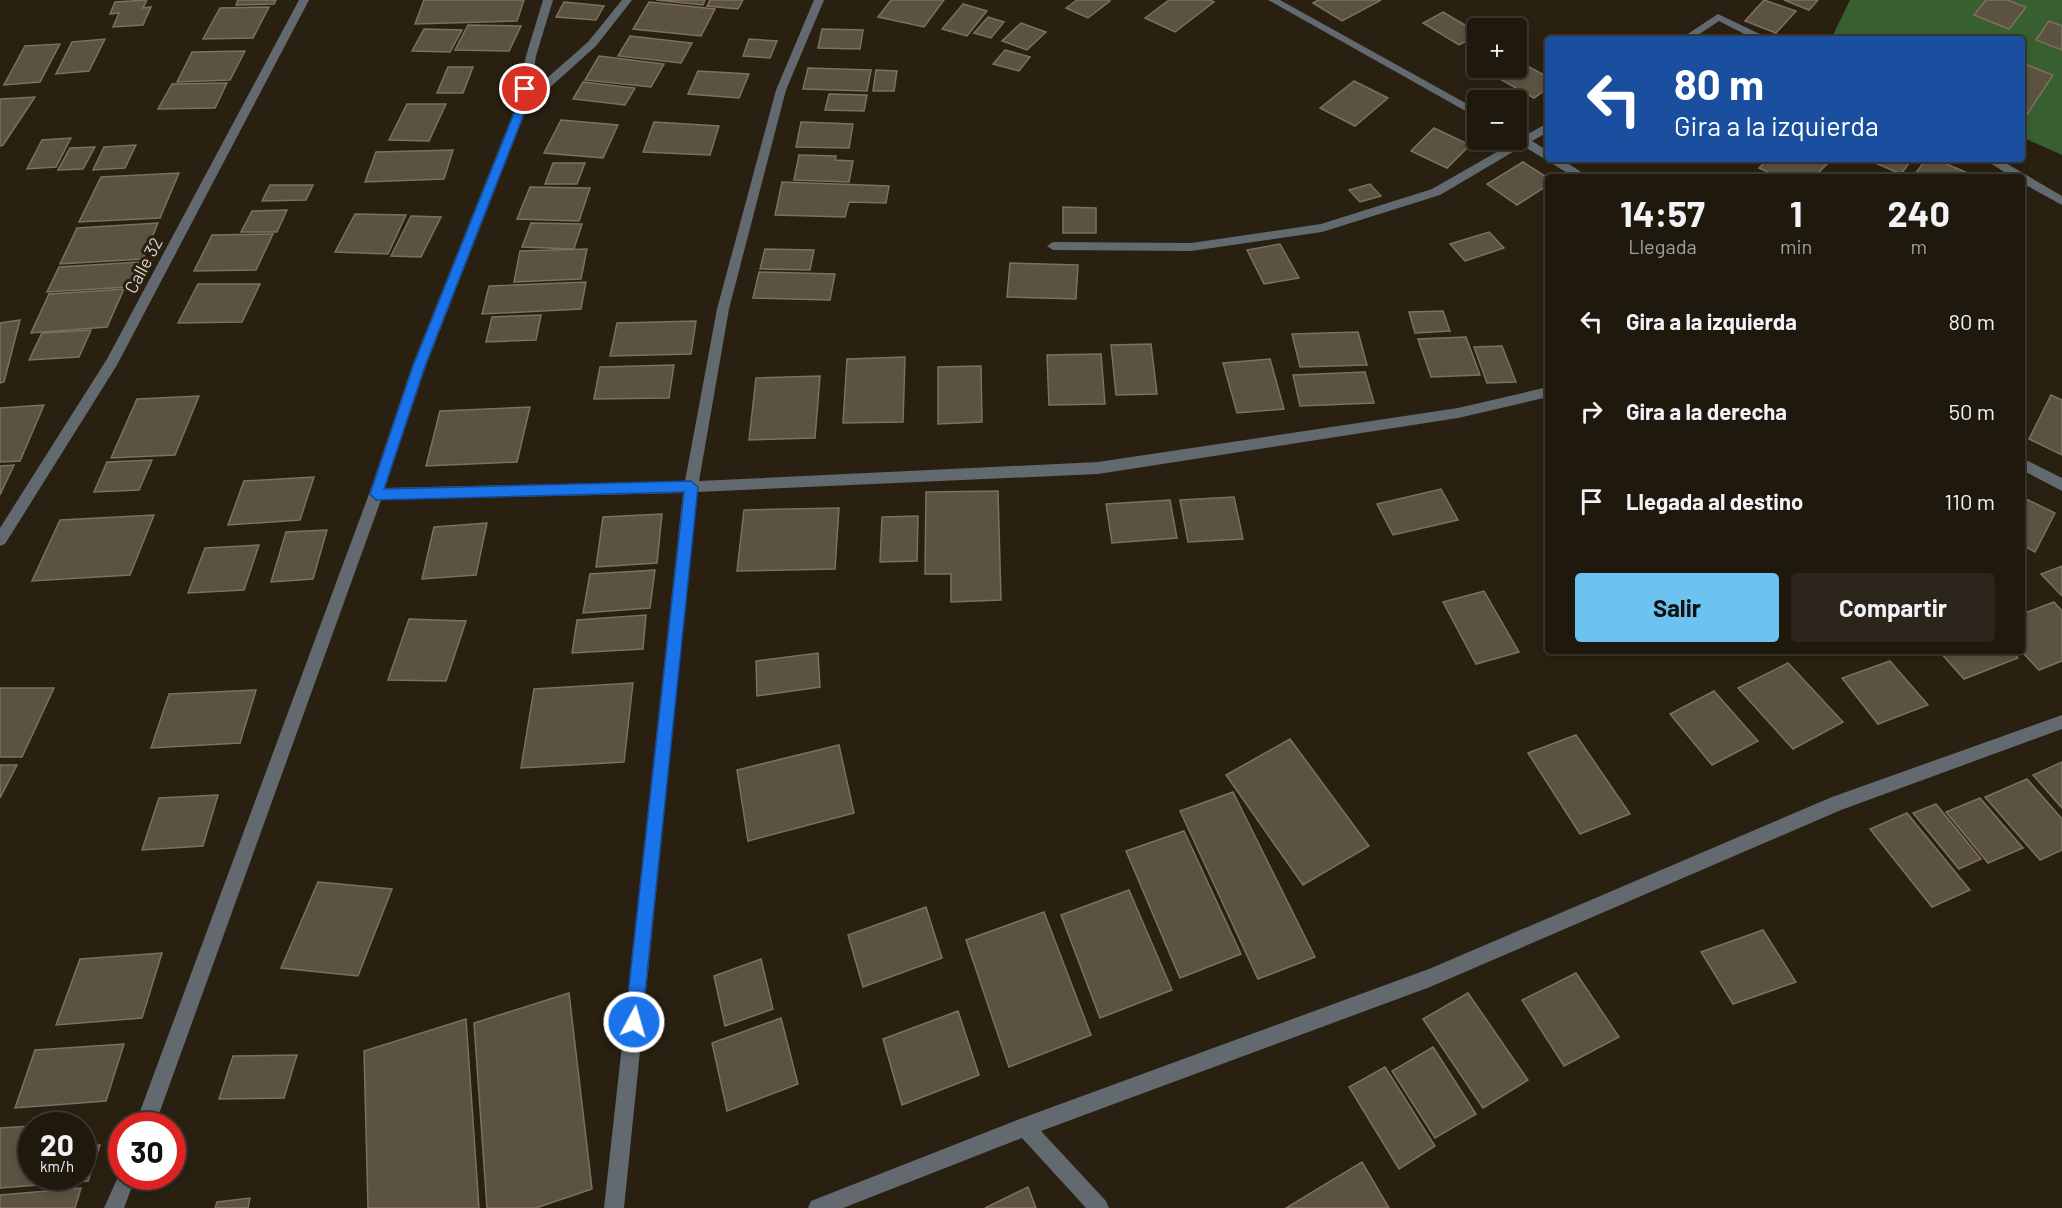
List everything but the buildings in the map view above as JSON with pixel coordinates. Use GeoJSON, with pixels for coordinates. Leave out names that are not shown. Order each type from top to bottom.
{"type":"FeatureCollection","features":[{"type":"Feature","properties":{"kind":"street","name":"Calle 32"},"geometry":{"type":"LineString","coordinates":[[0,540],[112,362],[304,0]]}},
{"type":"Feature","properties":{"kind":"street"},"geometry":{"type":"LineString","coordinates":[[150,1112],[376,494],[419,366],[522,106],[531,56],[548,0]]}},
{"type":"Feature","properties":{"kind":"street"},"geometry":{"type":"LineString","coordinates":[[522,106],[592,44],[627,0]]}},
{"type":"Feature","properties":{"kind":"street"},"geometry":{"type":"LineString","coordinates":[[614,1208],[691,487],[726,297],[781,90],[819,0]]}},
{"type":"Feature","properties":{"kind":"street"},"geometry":{"type":"LineString","coordinates":[[1273,0],[1467,109]]}},
{"type":"Feature","properties":{"kind":"street"},"geometry":{"type":"LineString","coordinates":[[1690,36],[1719,17],[1756,36]]}},
{"type":"Feature","properties":{"kind":"street"},"geometry":{"type":"LineString","coordinates":[[1527,137],[1545,129]]}},
{"type":"Feature","properties":{"kind":"street"},"geometry":{"type":"LineString","coordinates":[[1527,144],[1545,154]]}},
{"type":"Feature","properties":{"kind":"street"},"geometry":{"type":"LineString","coordinates":[[1053,246],[1191,247],[1322,228],[1436,192],[1505,150]]}},
{"type":"Feature","properties":{"kind":"street"},"geometry":{"type":"LineString","coordinates":[[1558,162],[1578,174]]}},
{"type":"Feature","properties":{"kind":"street"},"geometry":{"type":"LineString","coordinates":[[1995,162],[2017,174]]}},
{"type":"Feature","properties":{"kind":"street"},"geometry":{"type":"LineString","coordinates":[[2025,179],[2062,201]]}},
{"type":"Feature","properties":{"kind":"street"},"geometry":{"type":"LineString","coordinates":[[376,494],[691,487],[1098,468],[1458,413],[1545,393]]}},
{"type":"Feature","properties":{"kind":"street"},"geometry":{"type":"LineString","coordinates":[[2025,465],[2062,485]]}},
{"type":"Feature","properties":{"kind":"street"},"geometry":{"type":"LineString","coordinates":[[818,1208],[1025,1127],[1430,978],[1838,803],[2062,722]]}},
{"type":"Feature","properties":{"kind":"street"},"geometry":{"type":"LineString","coordinates":[[1025,1127],[1099,1208]]}},
{"type":"Feature","properties":{"kind":"street"},"geometry":{"type":"LineString","coordinates":[[114,1208],[121,1190]]}},
{"type":"Feature","properties":{"kind":"green space"},"geometry":{"type":"Polygon","coordinates":[[[1850,0],[2062,0],[2062,155],[2025,138],[2025,36],[1832,36],[1850,0]]]}},
{"type":"Feature","properties":{"kind":"route"},"geometry":{"type":"LineString","coordinates":[[525,89],[522,106],[419,366],[376,494],[691,487],[634,1022]]}}]}
